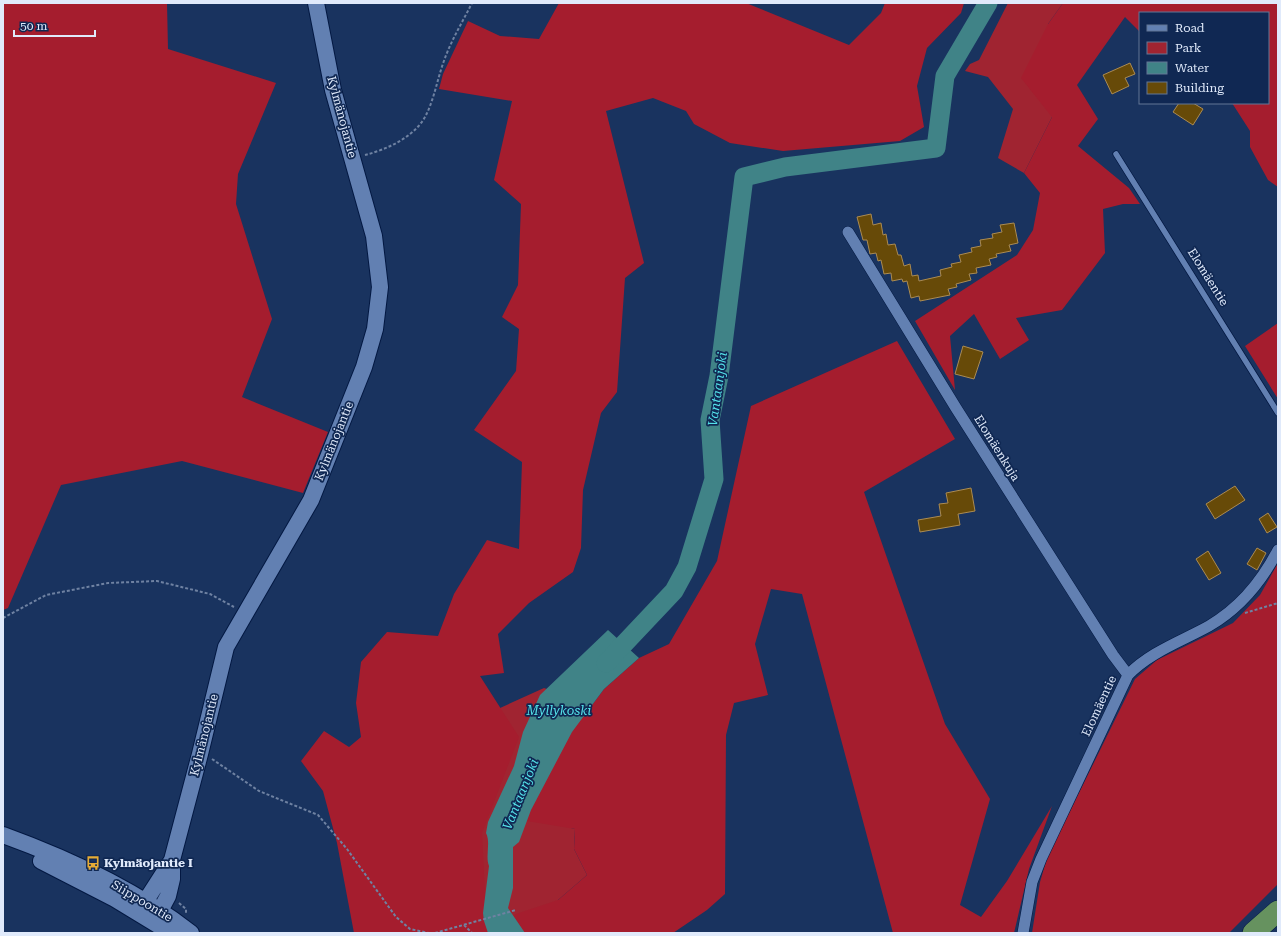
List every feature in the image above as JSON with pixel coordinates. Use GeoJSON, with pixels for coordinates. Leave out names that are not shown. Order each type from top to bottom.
{"type":"FeatureCollection","features":[{"type":"Feature","properties":{"kind":"highway"},"geometry":{"type":"LineString","coordinates":[[1253,933],[1278,911]]}},
{"type":"Feature","properties":{"kind":"street","name":"Kylmänojantie"},"geometry":{"type":"LineString","coordinates":[[150,910],[172,860],[226,647],[244,613],[310,500],[364,367],[375,329],[380,287],[374,236],[333,90],[316,3]]}},
{"type":"Feature","properties":{"kind":"street","name":"Elomäenkuja"},"geometry":{"type":"LineString","coordinates":[[848,232],[956,408],[1113,655],[1128,675]]}},
{"type":"Feature","properties":{"kind":"street","name":"Elomäentie"},"geometry":{"type":"LineString","coordinates":[[1023,933],[1032,882],[1041,859],[1128,675],[1137,666],[1159,652],[1228,614],[1246,598],[1272,562],[1278,550]]}},
{"type":"Feature","properties":{"kind":"street","name":"Siippoontie"},"geometry":{"type":"LineString","coordinates":[[3,835],[68,861],[191,933]]}},
{"type":"Feature","properties":{"kind":"street","name":"Siippoontie"},"geometry":{"type":"LineString","coordinates":[[3,845],[150,910],[170,933]]}},
{"type":"Feature","properties":{"kind":"lane","name":"Elomäentie"},"geometry":{"type":"LineString","coordinates":[[1116,154],[1278,413]]}},
{"type":"Feature","properties":{"kind":"path"},"geometry":{"type":"LineString","coordinates":[[352,158],[383,151],[419,125],[426,115],[432,100],[448,50],[472,3]]}},
{"type":"Feature","properties":{"kind":"path"},"geometry":{"type":"LineString","coordinates":[[3,618],[46,595],[108,583],[156,581],[210,594],[244,613]]}},
{"type":"Feature","properties":{"kind":"path"},"geometry":{"type":"LineString","coordinates":[[1228,614],[1239,614],[1269,608],[1278,603]]}},
{"type":"Feature","properties":{"kind":"path"},"geometry":{"type":"LineString","coordinates":[[200,754],[215,760],[259,791],[318,816],[347,850],[396,916],[410,929],[429,933]]}},
{"type":"Feature","properties":{"kind":"path"},"geometry":{"type":"LineString","coordinates":[[435,933],[516,910]]}},
{"type":"Feature","properties":{"kind":"path"},"geometry":{"type":"LineString","coordinates":[[464,925],[472,933]]}},
{"type":"Feature","properties":{"kind":"green space"},"geometry":{"type":"Polygon","coordinates":[[[1008,3],[1063,3],[1048,24],[1052,117],[1024,173],[998,158],[1013,109],[988,77],[965,71],[970,64],[979,60],[1008,3]]]}},
{"type":"Feature","properties":{"kind":"green space"},"geometry":{"type":"Polygon","coordinates":[[[544,688],[609,710],[571,828],[575,829],[574,849],[587,875],[558,900],[552,933],[458,933],[489,713],[544,688]]]}},
{"type":"Feature","properties":{"kind":"shaded area"},"geometry":{"type":"Polygon","coordinates":[[[3,3],[167,3],[168,49],[276,83],[238,174],[236,204],[272,319],[242,397],[328,432],[303,493],[182,461],[61,485],[8,608],[3,610],[3,3]]]}},
{"type":"Feature","properties":{"kind":"shaded area"},"geometry":{"type":"Polygon","coordinates":[[[559,3],[746,3],[849,45],[881,13],[885,3],[964,3],[961,13],[927,48],[917,86],[924,127],[900,141],[783,151],[730,143],[694,124],[686,111],[653,98],[606,111],[644,263],[625,278],[617,392],[601,413],[583,490],[581,548],[573,572],[529,603],[498,634],[504,673],[480,676],[519,737],[482,833],[485,894],[493,933],[354,933],[337,843],[323,791],[301,761],[324,731],[349,747],[361,737],[356,703],[361,662],[387,632],[438,636],[454,594],[487,540],[519,549],[522,462],[474,430],[516,371],[519,329],[502,317],[518,285],[521,204],[494,180],[512,101],[439,89],[443,74],[468,21],[500,36],[539,39],[559,3]]]}},
{"type":"Feature","properties":{"kind":"shaded area"},"geometry":{"type":"Polygon","coordinates":[[[1063,3],[1278,3],[1278,187],[1268,180],[1250,147],[1250,131],[1233,104],[1269,104],[1269,12],[1139,12],[1139,31],[1125,17],[1077,85],[1098,119],[1078,146],[1129,188],[1140,204],[1123,204],[1103,209],[1105,253],[1062,310],[1016,318],[1029,340],[1000,359],[974,314],[950,336],[955,390],[915,321],[1017,255],[1033,230],[1040,193],[1024,173],[1052,117],[1021,78],[1048,24],[1063,3]]]}},
{"type":"Feature","properties":{"kind":"shaded area"},"geometry":{"type":"Polygon","coordinates":[[[1278,323],[1278,399],[1245,346],[1278,323]]]}},
{"type":"Feature","properties":{"kind":"shaded area"},"geometry":{"type":"Polygon","coordinates":[[[897,341],[955,439],[864,492],[945,724],[990,799],[960,905],[981,917],[1007,881],[1052,806],[1029,869],[1014,933],[893,933],[802,594],[771,589],[755,644],[768,695],[734,703],[726,735],[725,894],[707,910],[673,933],[525,933],[513,915],[558,900],[587,875],[574,849],[575,829],[527,821],[531,810],[572,732],[604,689],[639,658],[669,644],[717,561],[751,406],[897,341]]]}},
{"type":"Feature","properties":{"kind":"shaded area"},"geometry":{"type":"Polygon","coordinates":[[[1278,563],[1278,884],[1229,933],[1032,933],[1040,882],[1047,858],[1135,679],[1157,660],[1233,623],[1260,595],[1278,563]]]}},
{"type":"Feature","properties":{"kind":"water","name":"Myllykoski"},"geometry":{"type":"Polygon","coordinates":[[[608,630],[639,658],[604,689],[572,732],[531,810],[519,842],[513,847],[513,888],[508,908],[525,933],[488,933],[483,913],[489,866],[488,841],[486,833],[488,822],[514,766],[523,732],[540,695],[608,630]]]}},
{"type":"Feature","properties":{"kind":"building"},"geometry":{"type":"Polygon","coordinates":[[[1130,63],[1135,74],[1125,78],[1129,86],[1112,94],[1103,75],[1130,63]]]}},
{"type":"Feature","properties":{"kind":"building"},"geometry":{"type":"Polygon","coordinates":[[[1178,104],[1195,104],[1203,109],[1193,125],[1173,112],[1178,104]]]}},
{"type":"Feature","properties":{"kind":"building"},"geometry":{"type":"Polygon","coordinates":[[[871,214],[873,225],[881,223],[883,235],[886,234],[888,245],[895,244],[898,255],[901,255],[904,266],[910,264],[912,276],[918,275],[919,281],[941,276],[940,270],[952,267],[951,264],[961,262],[959,255],[972,252],[971,248],[981,246],[980,240],[993,238],[992,234],[1002,232],[1000,225],[1014,223],[1018,243],[1009,245],[1011,251],[996,254],[997,257],[989,259],[991,265],[976,268],[977,273],[969,274],[971,280],[956,284],[957,287],[948,289],[950,295],[920,301],[919,296],[911,298],[907,281],[903,282],[902,279],[892,281],[891,273],[884,274],[881,260],[878,261],[876,253],[870,254],[867,240],[863,240],[857,217],[871,214]]]}},
{"type":"Feature","properties":{"kind":"building"},"geometry":{"type":"Polygon","coordinates":[[[963,346],[983,352],[974,379],[955,374],[963,346]]]}},
{"type":"Feature","properties":{"kind":"building"},"geometry":{"type":"Polygon","coordinates":[[[1235,486],[1245,500],[1215,519],[1206,504],[1235,486]]]}},
{"type":"Feature","properties":{"kind":"building"},"geometry":{"type":"Polygon","coordinates":[[[971,488],[975,511],[958,514],[960,525],[920,532],[918,520],[941,516],[939,504],[948,503],[946,493],[971,488]]]}},
{"type":"Feature","properties":{"kind":"building"},"geometry":{"type":"Polygon","coordinates":[[[1268,513],[1277,527],[1267,533],[1259,519],[1268,513]]]}},
{"type":"Feature","properties":{"kind":"building"},"geometry":{"type":"Polygon","coordinates":[[[1257,548],[1266,553],[1257,570],[1247,564],[1257,548]]]}},
{"type":"Feature","properties":{"kind":"building"},"geometry":{"type":"Polygon","coordinates":[[[1208,551],[1221,573],[1209,580],[1196,559],[1208,551]]]}},
{"type":"Feature","properties":{"kind":"waterway","name":"Vantaanjoki"},"geometry":{"type":"LineString","coordinates":[[606,663],[674,591],[687,567],[714,479],[710,420],[719,376],[744,177],[785,167],[936,148],[945,76],[988,3]]}},
{"type":"Feature","properties":{"kind":"place","name":"Kylmäojantie I"},"geometry":{"type":"Point","coordinates":[93,863]}}]}
